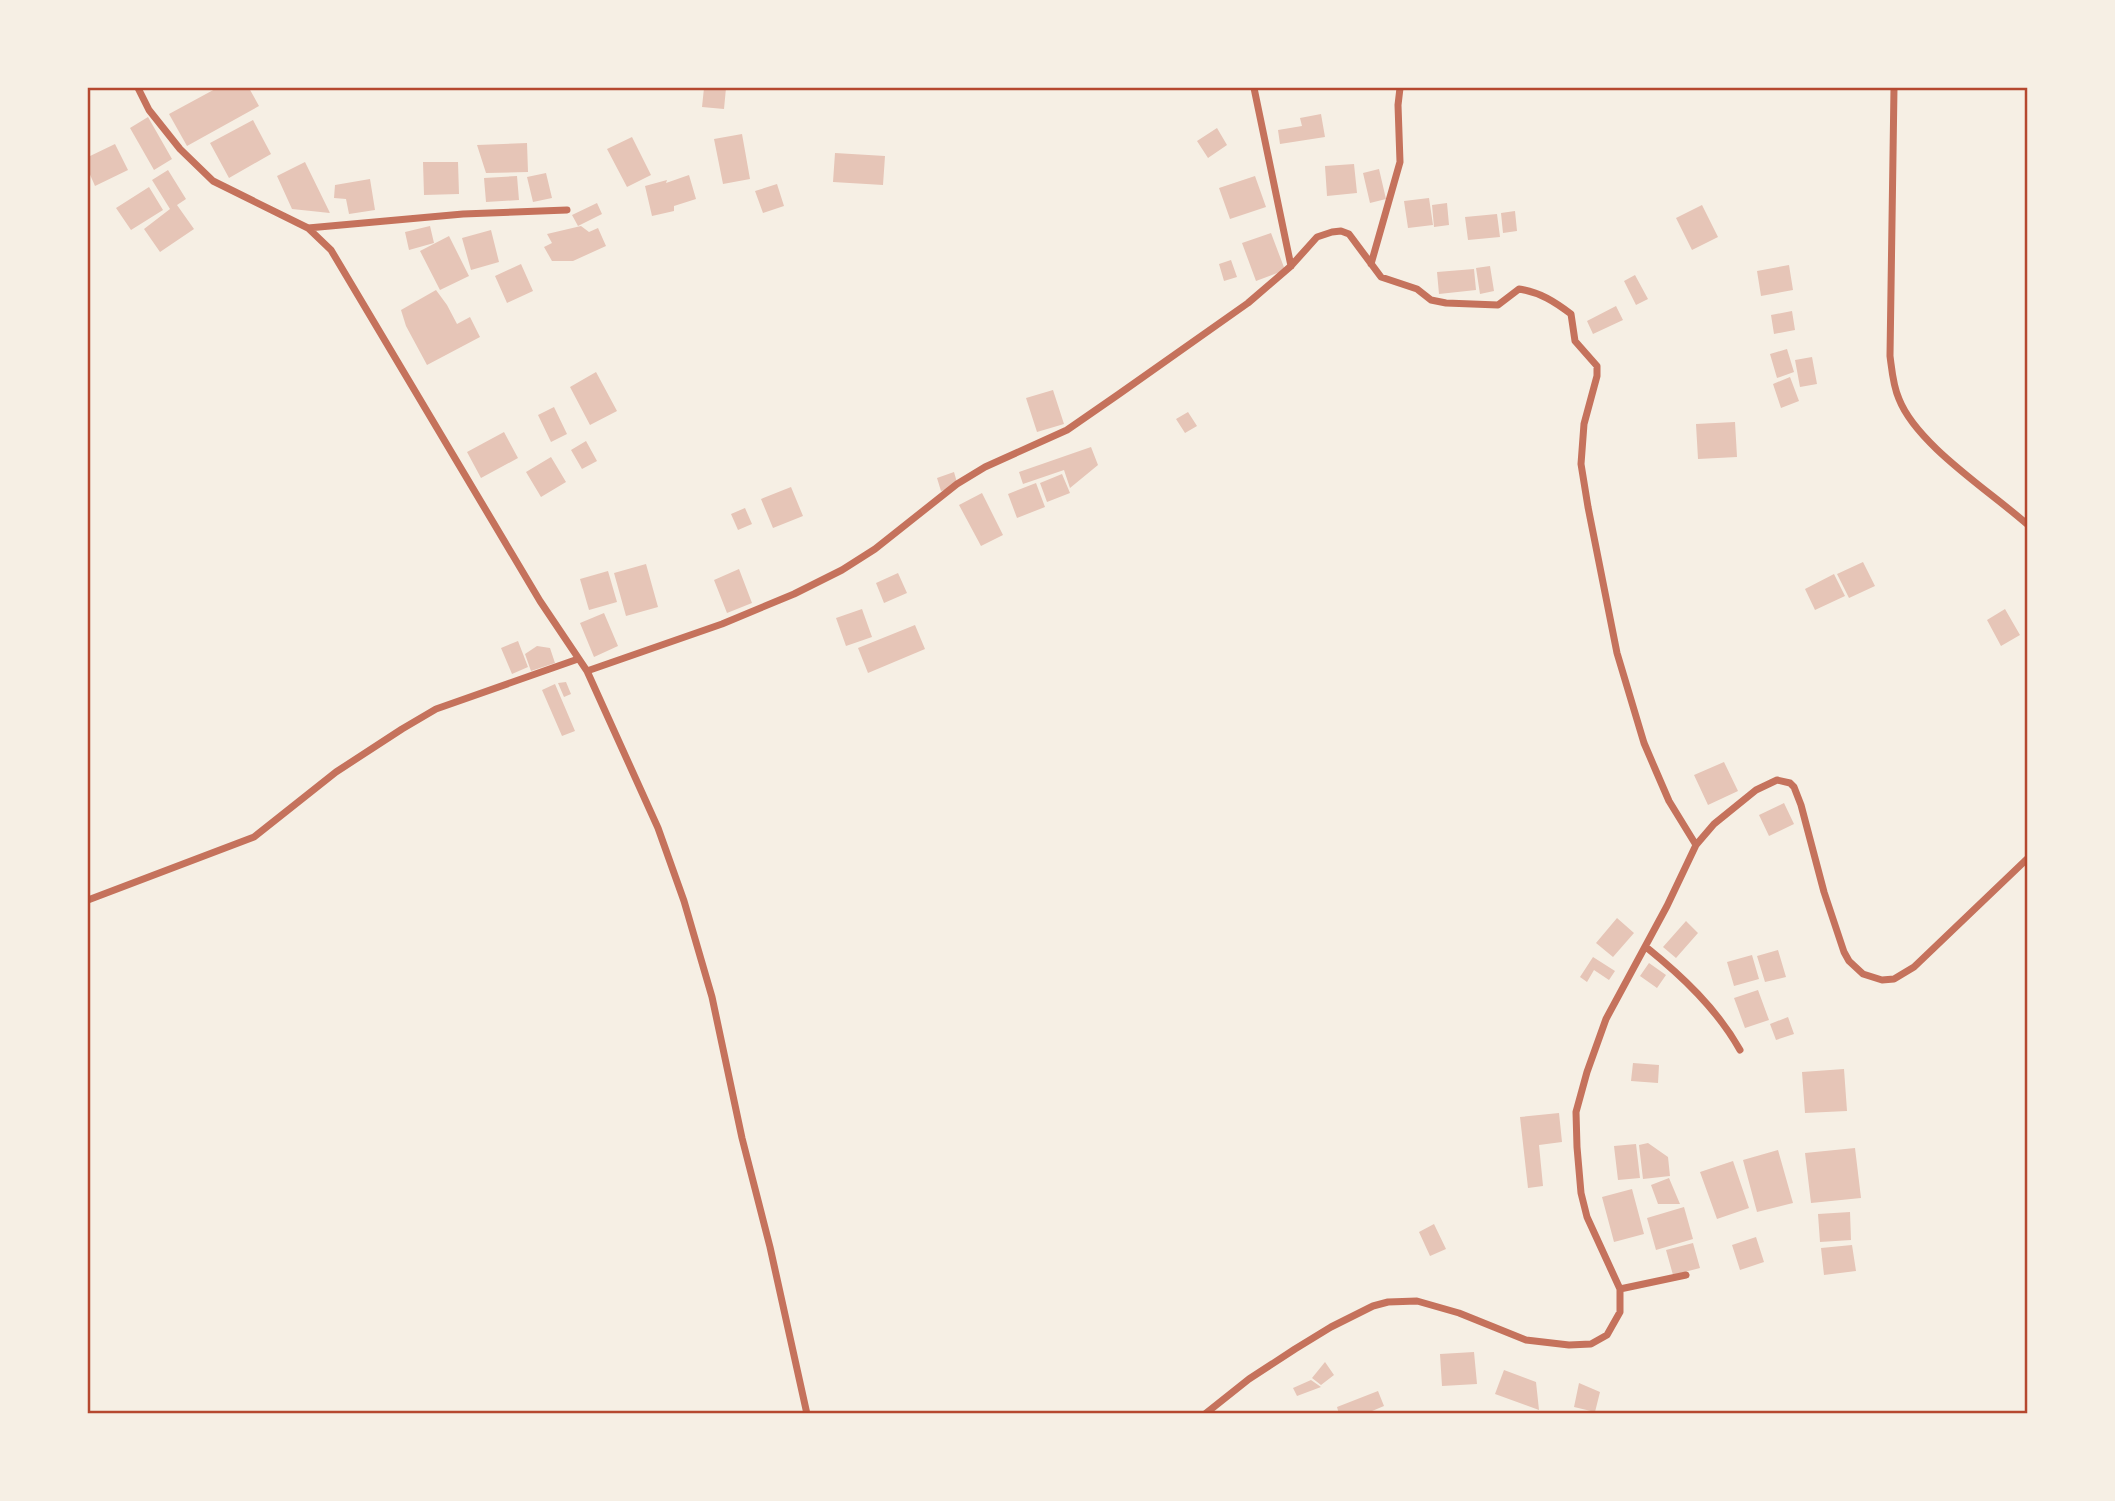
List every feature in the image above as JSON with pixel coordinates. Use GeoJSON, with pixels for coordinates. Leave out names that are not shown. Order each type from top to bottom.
{"type":"FeatureCollection","features":[{"type":"Feature","properties":{"kind":"street"},"geometry":{"type":"LineString","coordinates":[[138,88],[149,110],[180,149],[213,181],[308,229],[331,250],[540,600],[587,671],[658,828],[684,901],[712,997],[742,1138],[771,1247],[807,1413]]}},
{"type":"Feature","properties":{"kind":"street"},"geometry":{"type":"LineString","coordinates":[[1254,88],[1291,266]]}},
{"type":"Feature","properties":{"kind":"street"},"geometry":{"type":"LineString","coordinates":[[1371,264],[1400,162],[1400,88]]}},
{"type":"Feature","properties":{"kind":"street"},"geometry":{"type":"LineString","coordinates":[[1894,88],[1890,356],[1894,386],[1907,415],[1929,443],[2028,525]]}},
{"type":"Feature","properties":{"kind":"street"},"geometry":{"type":"LineString","coordinates":[[308,229],[463,214],[567,210]]}},
{"type":"Feature","properties":{"kind":"street"},"geometry":{"type":"LineString","coordinates":[[587,671],[722,624],[794,594],[842,570],[875,549],[957,484],[985,467],[1067,430],[1248,303],[1291,266],[1317,237],[1341,231],[1349,234],[1381,277],[1417,289],[1430,300],[1498,305],[1519,289],[1534,292],[1572,314],[1575,341],[1597,366],[1597,376],[1584,424],[1581,464],[1617,653],[1652,762],[1669,801],[1696,845]]}},
{"type":"Feature","properties":{"kind":"street"},"geometry":{"type":"LineString","coordinates":[[88,900],[254,837],[336,772],[436,709],[579,659]]}},
{"type":"Feature","properties":{"kind":"street"},"geometry":{"type":"LineString","coordinates":[[1205,1413],[1249,1379],[1331,1327],[1373,1306],[1388,1302],[1417,1301],[1459,1313],[1526,1340],[1569,1345],[1591,1344],[1607,1335],[1620,1312],[1620,1289],[1587,1217],[1581,1193],[1576,1112],[1606,1019],[1646,947],[1696,845],[1727,812],[1756,790],[1777,780],[1790,783],[1794,787],[1844,952],[1852,965],[1863,974],[1876,979],[1888,980],[1914,967],[2028,858]]}},
{"type":"Feature","properties":{"kind":"street"},"geometry":{"type":"LineString","coordinates":[[1646,947],[1673,969],[1719,1017],[1740,1050]]}},
{"type":"Feature","properties":{"kind":"street"},"geometry":{"type":"LineString","coordinates":[[1620,1289],[1686,1275]]}},
{"type":"Feature","properties":{"kind":"building"},"geometry":{"type":"Polygon","coordinates":[[[217,88],[249,88],[259,106],[187,146],[169,114],[217,88]]]}},
{"type":"Feature","properties":{"kind":"building"},"geometry":{"type":"Polygon","coordinates":[[[704,88],[726,88],[724,109],[702,107],[704,88]]]}},
{"type":"Feature","properties":{"kind":"building"},"geometry":{"type":"Polygon","coordinates":[[[1321,114],[1325,137],[1280,144],[1278,130],[1302,126],[1300,118],[1321,114]]]}},
{"type":"Feature","properties":{"kind":"building"},"geometry":{"type":"Polygon","coordinates":[[[148,117],[172,159],[154,170],[130,128],[148,117]]]}},
{"type":"Feature","properties":{"kind":"building"},"geometry":{"type":"Polygon","coordinates":[[[253,120],[271,154],[229,178],[210,143],[253,120]]]}},
{"type":"Feature","properties":{"kind":"building"},"geometry":{"type":"Polygon","coordinates":[[[1217,128],[1227,145],[1208,158],[1197,141],[1217,128]]]}},
{"type":"Feature","properties":{"kind":"building"},"geometry":{"type":"Polygon","coordinates":[[[742,134],[750,179],[723,184],[714,139],[742,134]]]}},
{"type":"Feature","properties":{"kind":"building"},"geometry":{"type":"Polygon","coordinates":[[[632,137],[651,175],[627,187],[607,149],[632,137]]]}},
{"type":"Feature","properties":{"kind":"building"},"geometry":{"type":"Polygon","coordinates":[[[527,143],[528,172],[486,173],[477,145],[527,143]]]}},
{"type":"Feature","properties":{"kind":"building"},"geometry":{"type":"Polygon","coordinates":[[[115,144],[128,170],[95,186],[88,170],[88,157],[115,144]]]}},
{"type":"Feature","properties":{"kind":"building"},"geometry":{"type":"Polygon","coordinates":[[[835,153],[885,156],[883,185],[833,182],[835,153]]]}},
{"type":"Feature","properties":{"kind":"building"},"geometry":{"type":"Polygon","coordinates":[[[305,162],[330,213],[292,209],[277,176],[305,162]]]}},
{"type":"Feature","properties":{"kind":"building"},"geometry":{"type":"Polygon","coordinates":[[[423,162],[458,162],[459,194],[424,195],[423,162]]]}},
{"type":"Feature","properties":{"kind":"building"},"geometry":{"type":"Polygon","coordinates":[[[1354,164],[1357,193],[1327,196],[1325,166],[1354,164]]]}},
{"type":"Feature","properties":{"kind":"building"},"geometry":{"type":"Polygon","coordinates":[[[1379,169],[1386,199],[1370,203],[1363,173],[1379,169]]]}},
{"type":"Feature","properties":{"kind":"building"},"geometry":{"type":"Polygon","coordinates":[[[168,170],[186,199],[177,205],[194,229],[160,252],[144,229],[170,209],[152,180],[168,170]]]}},
{"type":"Feature","properties":{"kind":"building"},"geometry":{"type":"Polygon","coordinates":[[[546,173],[552,198],[533,202],[527,177],[546,173]]]}},
{"type":"Feature","properties":{"kind":"building"},"geometry":{"type":"Polygon","coordinates":[[[689,175],[696,199],[674,206],[674,211],[652,216],[645,186],[667,180],[666,183],[689,175]]]}},
{"type":"Feature","properties":{"kind":"building"},"geometry":{"type":"Polygon","coordinates":[[[517,176],[519,200],[486,202],[484,178],[517,176]]]}},
{"type":"Feature","properties":{"kind":"building"},"geometry":{"type":"Polygon","coordinates":[[[1255,176],[1266,207],[1230,219],[1219,188],[1255,176]]]}},
{"type":"Feature","properties":{"kind":"building"},"geometry":{"type":"Polygon","coordinates":[[[370,179],[375,210],[349,214],[346,199],[334,198],[335,185],[370,179]]]}},
{"type":"Feature","properties":{"kind":"building"},"geometry":{"type":"Polygon","coordinates":[[[777,184],[784,206],[763,213],[755,191],[777,184]]]}},
{"type":"Feature","properties":{"kind":"building"},"geometry":{"type":"Polygon","coordinates":[[[149,187],[163,210],[131,230],[116,208],[149,187]]]}},
{"type":"Feature","properties":{"kind":"building"},"geometry":{"type":"Polygon","coordinates":[[[1429,198],[1433,225],[1408,228],[1404,201],[1429,198]]]}},
{"type":"Feature","properties":{"kind":"building"},"geometry":{"type":"Polygon","coordinates":[[[597,203],[602,214],[578,226],[572,215],[597,203]]]}},
{"type":"Feature","properties":{"kind":"building"},"geometry":{"type":"Polygon","coordinates":[[[1447,203],[1449,225],[1434,227],[1432,205],[1447,203]]]}},
{"type":"Feature","properties":{"kind":"building"},"geometry":{"type":"Polygon","coordinates":[[[1702,205],[1718,237],[1692,250],[1676,218],[1702,205]]]}},
{"type":"Feature","properties":{"kind":"building"},"geometry":{"type":"Polygon","coordinates":[[[1515,211],[1517,231],[1503,233],[1501,213],[1515,211]]]}},
{"type":"Feature","properties":{"kind":"building"},"geometry":{"type":"Polygon","coordinates":[[[1497,214],[1500,237],[1468,240],[1465,217],[1497,214]]]}},
{"type":"Feature","properties":{"kind":"building"},"geometry":{"type":"Polygon","coordinates":[[[430,226],[434,243],[409,250],[405,232],[430,226]]]}},
{"type":"Feature","properties":{"kind":"building"},"geometry":{"type":"Polygon","coordinates":[[[581,226],[589,232],[598,228],[606,246],[573,261],[552,261],[544,247],[552,243],[547,234],[581,226]]]}},
{"type":"Feature","properties":{"kind":"building"},"geometry":{"type":"Polygon","coordinates":[[[491,230],[499,262],[471,270],[462,238],[491,230]]]}},
{"type":"Feature","properties":{"kind":"building"},"geometry":{"type":"Polygon","coordinates":[[[1271,233],[1285,270],[1256,281],[1242,243],[1271,233]]]}},
{"type":"Feature","properties":{"kind":"building"},"geometry":{"type":"Polygon","coordinates":[[[449,236],[469,276],[440,290],[420,251],[449,236]]]}},
{"type":"Feature","properties":{"kind":"building"},"geometry":{"type":"Polygon","coordinates":[[[1231,260],[1237,277],[1224,281],[1219,264],[1231,260]]]}},
{"type":"Feature","properties":{"kind":"building"},"geometry":{"type":"Polygon","coordinates":[[[521,264],[533,291],[507,303],[495,276],[521,264]]]}},
{"type":"Feature","properties":{"kind":"building"},"geometry":{"type":"Polygon","coordinates":[[[1789,265],[1793,290],[1761,296],[1757,271],[1789,265]]]}},
{"type":"Feature","properties":{"kind":"building"},"geometry":{"type":"Polygon","coordinates":[[[1490,266],[1494,291],[1480,294],[1476,268],[1490,266]]]}},
{"type":"Feature","properties":{"kind":"building"},"geometry":{"type":"Polygon","coordinates":[[[1474,269],[1476,290],[1439,294],[1437,272],[1474,269]]]}},
{"type":"Feature","properties":{"kind":"building"},"geometry":{"type":"Polygon","coordinates":[[[1635,275],[1648,299],[1636,305],[1624,281],[1635,275]]]}},
{"type":"Feature","properties":{"kind":"building"},"geometry":{"type":"Polygon","coordinates":[[[436,290],[457,324],[470,317],[480,337],[427,365],[406,326],[401,310],[436,290]]]}},
{"type":"Feature","properties":{"kind":"building"},"geometry":{"type":"Polygon","coordinates":[[[1616,306],[1623,320],[1593,334],[1587,321],[1616,306]]]}},
{"type":"Feature","properties":{"kind":"building"},"geometry":{"type":"Polygon","coordinates":[[[1792,311],[1795,330],[1774,334],[1771,315],[1792,311]]]}},
{"type":"Feature","properties":{"kind":"building"},"geometry":{"type":"Polygon","coordinates":[[[1787,349],[1794,372],[1777,378],[1770,354],[1787,349]]]}},
{"type":"Feature","properties":{"kind":"building"},"geometry":{"type":"Polygon","coordinates":[[[1812,357],[1817,384],[1800,387],[1795,360],[1812,357]]]}},
{"type":"Feature","properties":{"kind":"building"},"geometry":{"type":"Polygon","coordinates":[[[596,372],[617,411],[590,425],[570,387],[596,372]]]}},
{"type":"Feature","properties":{"kind":"building"},"geometry":{"type":"Polygon","coordinates":[[[1790,377],[1799,401],[1781,408],[1773,384],[1790,377]]]}},
{"type":"Feature","properties":{"kind":"building"},"geometry":{"type":"Polygon","coordinates":[[[1053,390],[1064,424],[1037,432],[1026,398],[1053,390]]]}},
{"type":"Feature","properties":{"kind":"building"},"geometry":{"type":"Polygon","coordinates":[[[554,407],[567,434],[551,442],[538,415],[554,407]]]}},
{"type":"Feature","properties":{"kind":"building"},"geometry":{"type":"Polygon","coordinates":[[[1188,412],[1197,426],[1185,433],[1176,419],[1188,412]]]}},
{"type":"Feature","properties":{"kind":"building"},"geometry":{"type":"Polygon","coordinates":[[[1735,422],[1737,457],[1698,459],[1696,424],[1735,422]]]}},
{"type":"Feature","properties":{"kind":"building"},"geometry":{"type":"Polygon","coordinates":[[[504,432],[518,458],[481,478],[467,452],[504,432]]]}},
{"type":"Feature","properties":{"kind":"building"},"geometry":{"type":"Polygon","coordinates":[[[586,441],[597,461],[582,469],[571,450],[586,441]]]}},
{"type":"Feature","properties":{"kind":"building"},"geometry":{"type":"Polygon","coordinates":[[[1091,447],[1098,465],[1070,488],[1064,470],[1023,484],[1019,472],[1091,447]]]}},
{"type":"Feature","properties":{"kind":"building"},"geometry":{"type":"Polygon","coordinates":[[[551,457],[566,482],[541,497],[526,472],[551,457]]]}},
{"type":"Feature","properties":{"kind":"building"},"geometry":{"type":"Polygon","coordinates":[[[954,472],[958,486],[941,491],[937,478],[954,472]]]}},
{"type":"Feature","properties":{"kind":"building"},"geometry":{"type":"Polygon","coordinates":[[[1062,474],[1070,493],[1047,502],[1040,483],[1062,474]]]}},
{"type":"Feature","properties":{"kind":"building"},"geometry":{"type":"Polygon","coordinates":[[[1036,483],[1045,507],[1017,518],[1008,494],[1036,483]]]}},
{"type":"Feature","properties":{"kind":"building"},"geometry":{"type":"Polygon","coordinates":[[[791,487],[803,516],[773,528],[761,499],[791,487]]]}},
{"type":"Feature","properties":{"kind":"building"},"geometry":{"type":"Polygon","coordinates":[[[982,493],[1003,535],[981,546],[959,505],[982,493]]]}},
{"type":"Feature","properties":{"kind":"building"},"geometry":{"type":"Polygon","coordinates":[[[745,508],[752,524],[738,530],[731,514],[745,508]]]}},
{"type":"Feature","properties":{"kind":"building"},"geometry":{"type":"Polygon","coordinates":[[[1863,562],[1875,586],[1849,598],[1837,574],[1863,562]]]}},
{"type":"Feature","properties":{"kind":"building"},"geometry":{"type":"Polygon","coordinates":[[[646,564],[658,607],[626,616],[614,573],[646,564]]]}},
{"type":"Feature","properties":{"kind":"building"},"geometry":{"type":"Polygon","coordinates":[[[739,569],[752,603],[727,613],[714,580],[739,569]]]}},
{"type":"Feature","properties":{"kind":"building"},"geometry":{"type":"Polygon","coordinates":[[[608,571],[617,602],[589,610],[580,579],[608,571]]]}},
{"type":"Feature","properties":{"kind":"building"},"geometry":{"type":"Polygon","coordinates":[[[898,573],[907,593],[884,603],[876,583],[898,573]]]}},
{"type":"Feature","properties":{"kind":"building"},"geometry":{"type":"Polygon","coordinates":[[[1834,574],[1845,596],[1815,610],[1805,589],[1834,574]]]}},
{"type":"Feature","properties":{"kind":"building"},"geometry":{"type":"Polygon","coordinates":[[[862,609],[872,637],[846,646],[836,618],[862,609]]]}},
{"type":"Feature","properties":{"kind":"building"},"geometry":{"type":"Polygon","coordinates":[[[2005,609],[2020,635],[2001,646],[1987,620],[2005,609]]]}},
{"type":"Feature","properties":{"kind":"building"},"geometry":{"type":"Polygon","coordinates":[[[604,613],[618,646],[594,657],[580,623],[604,613]]]}},
{"type":"Feature","properties":{"kind":"building"},"geometry":{"type":"Polygon","coordinates":[[[915,625],[925,649],[868,673],[858,648],[915,625]]]}},
{"type":"Feature","properties":{"kind":"building"},"geometry":{"type":"Polygon","coordinates":[[[518,641],[528,667],[512,674],[501,648],[518,641]]]}},
{"type":"Feature","properties":{"kind":"building"},"geometry":{"type":"Polygon","coordinates":[[[537,646],[550,648],[555,663],[531,671],[525,654],[537,646]]]}},
{"type":"Feature","properties":{"kind":"building"},"geometry":{"type":"Polygon","coordinates":[[[566,682],[571,694],[564,697],[558,683],[566,682]]]}},
{"type":"Feature","properties":{"kind":"building"},"geometry":{"type":"Polygon","coordinates":[[[555,684],[575,731],[562,736],[542,690],[555,684]]]}},
{"type":"Feature","properties":{"kind":"building"},"geometry":{"type":"Polygon","coordinates":[[[1724,762],[1738,791],[1708,805],[1694,775],[1724,762]]]}},
{"type":"Feature","properties":{"kind":"building"},"geometry":{"type":"Polygon","coordinates":[[[1784,803],[1794,824],[1769,836],[1759,815],[1784,803]]]}},
{"type":"Feature","properties":{"kind":"building"},"geometry":{"type":"Polygon","coordinates":[[[1617,918],[1634,933],[1613,957],[1596,943],[1617,918]]]}},
{"type":"Feature","properties":{"kind":"building"},"geometry":{"type":"Polygon","coordinates":[[[1686,921],[1698,933],[1676,958],[1663,947],[1686,921]]]}},
{"type":"Feature","properties":{"kind":"building"},"geometry":{"type":"Polygon","coordinates":[[[1778,950],[1786,977],[1765,982],[1757,956],[1778,950]]]}},
{"type":"Feature","properties":{"kind":"building"},"geometry":{"type":"Polygon","coordinates":[[[1752,955],[1759,979],[1734,986],[1727,962],[1752,955]]]}},
{"type":"Feature","properties":{"kind":"building"},"geometry":{"type":"Polygon","coordinates":[[[1593,957],[1615,971],[1609,980],[1594,970],[1587,982],[1580,977],[1593,957]]]}},
{"type":"Feature","properties":{"kind":"building"},"geometry":{"type":"Polygon","coordinates":[[[1649,963],[1666,975],[1657,988],[1640,976],[1649,963]]]}},
{"type":"Feature","properties":{"kind":"building"},"geometry":{"type":"Polygon","coordinates":[[[1758,990],[1769,1020],[1745,1028],[1734,998],[1758,990]]]}},
{"type":"Feature","properties":{"kind":"building"},"geometry":{"type":"Polygon","coordinates":[[[1788,1017],[1794,1034],[1776,1040],[1770,1024],[1788,1017]]]}},
{"type":"Feature","properties":{"kind":"building"},"geometry":{"type":"Polygon","coordinates":[[[1633,1063],[1659,1065],[1658,1083],[1631,1081],[1633,1063]]]}},
{"type":"Feature","properties":{"kind":"building"},"geometry":{"type":"Polygon","coordinates":[[[1844,1069],[1847,1111],[1805,1113],[1802,1072],[1844,1069]]]}},
{"type":"Feature","properties":{"kind":"building"},"geometry":{"type":"Polygon","coordinates":[[[1559,1113],[1562,1142],[1539,1145],[1543,1186],[1528,1188],[1520,1117],[1559,1113]]]}},
{"type":"Feature","properties":{"kind":"building"},"geometry":{"type":"Polygon","coordinates":[[[1648,1143],[1668,1157],[1670,1176],[1643,1179],[1639,1145],[1648,1143]]]}},
{"type":"Feature","properties":{"kind":"building"},"geometry":{"type":"Polygon","coordinates":[[[1636,1144],[1640,1178],[1618,1180],[1614,1146],[1636,1144]]]}},
{"type":"Feature","properties":{"kind":"building"},"geometry":{"type":"Polygon","coordinates":[[[1855,1148],[1861,1198],[1811,1203],[1805,1153],[1855,1148]]]}},
{"type":"Feature","properties":{"kind":"building"},"geometry":{"type":"Polygon","coordinates":[[[1778,1150],[1793,1203],[1757,1212],[1743,1160],[1778,1150]]]}},
{"type":"Feature","properties":{"kind":"building"},"geometry":{"type":"Polygon","coordinates":[[[1733,1161],[1749,1208],[1717,1219],[1700,1172],[1733,1161]]]}},
{"type":"Feature","properties":{"kind":"building"},"geometry":{"type":"Polygon","coordinates":[[[1669,1178],[1680,1204],[1658,1204],[1651,1185],[1669,1178]]]}},
{"type":"Feature","properties":{"kind":"building"},"geometry":{"type":"Polygon","coordinates":[[[1632,1189],[1644,1234],[1614,1242],[1602,1197],[1632,1189]]]}},
{"type":"Feature","properties":{"kind":"building"},"geometry":{"type":"Polygon","coordinates":[[[1684,1207],[1693,1239],[1656,1250],[1647,1218],[1684,1207]]]}},
{"type":"Feature","properties":{"kind":"building"},"geometry":{"type":"Polygon","coordinates":[[[1850,1212],[1851,1240],[1820,1242],[1818,1214],[1850,1212]]]}},
{"type":"Feature","properties":{"kind":"building"},"geometry":{"type":"Polygon","coordinates":[[[1434,1224],[1446,1249],[1430,1256],[1419,1232],[1434,1224]]]}},
{"type":"Feature","properties":{"kind":"building"},"geometry":{"type":"Polygon","coordinates":[[[1756,1237],[1764,1262],[1740,1270],[1732,1245],[1756,1237]]]}},
{"type":"Feature","properties":{"kind":"building"},"geometry":{"type":"Polygon","coordinates":[[[1693,1243],[1700,1268],[1673,1275],[1666,1250],[1693,1243]]]}},
{"type":"Feature","properties":{"kind":"building"},"geometry":{"type":"Polygon","coordinates":[[[1852,1245],[1856,1271],[1824,1275],[1821,1248],[1852,1245]]]}},
{"type":"Feature","properties":{"kind":"building"},"geometry":{"type":"Polygon","coordinates":[[[1474,1352],[1477,1384],[1442,1386],[1440,1354],[1474,1352]]]}},
{"type":"Feature","properties":{"kind":"building"},"geometry":{"type":"Polygon","coordinates":[[[1325,1362],[1334,1375],[1321,1385],[1312,1378],[1325,1362]]]}},
{"type":"Feature","properties":{"kind":"building"},"geometry":{"type":"Polygon","coordinates":[[[1504,1370],[1536,1382],[1539,1410],[1495,1394],[1504,1370]]]}},
{"type":"Feature","properties":{"kind":"building"},"geometry":{"type":"Polygon","coordinates":[[[1311,1380],[1321,1387],[1297,1396],[1293,1388],[1311,1380]]]}},
{"type":"Feature","properties":{"kind":"building"},"geometry":{"type":"Polygon","coordinates":[[[1579,1383],[1600,1392],[1595,1412],[1574,1407],[1579,1383]]]}},
{"type":"Feature","properties":{"kind":"building"},"geometry":{"type":"Polygon","coordinates":[[[1378,1391],[1384,1406],[1365,1414],[1339,1414],[1337,1407],[1378,1391]]]}}]}
